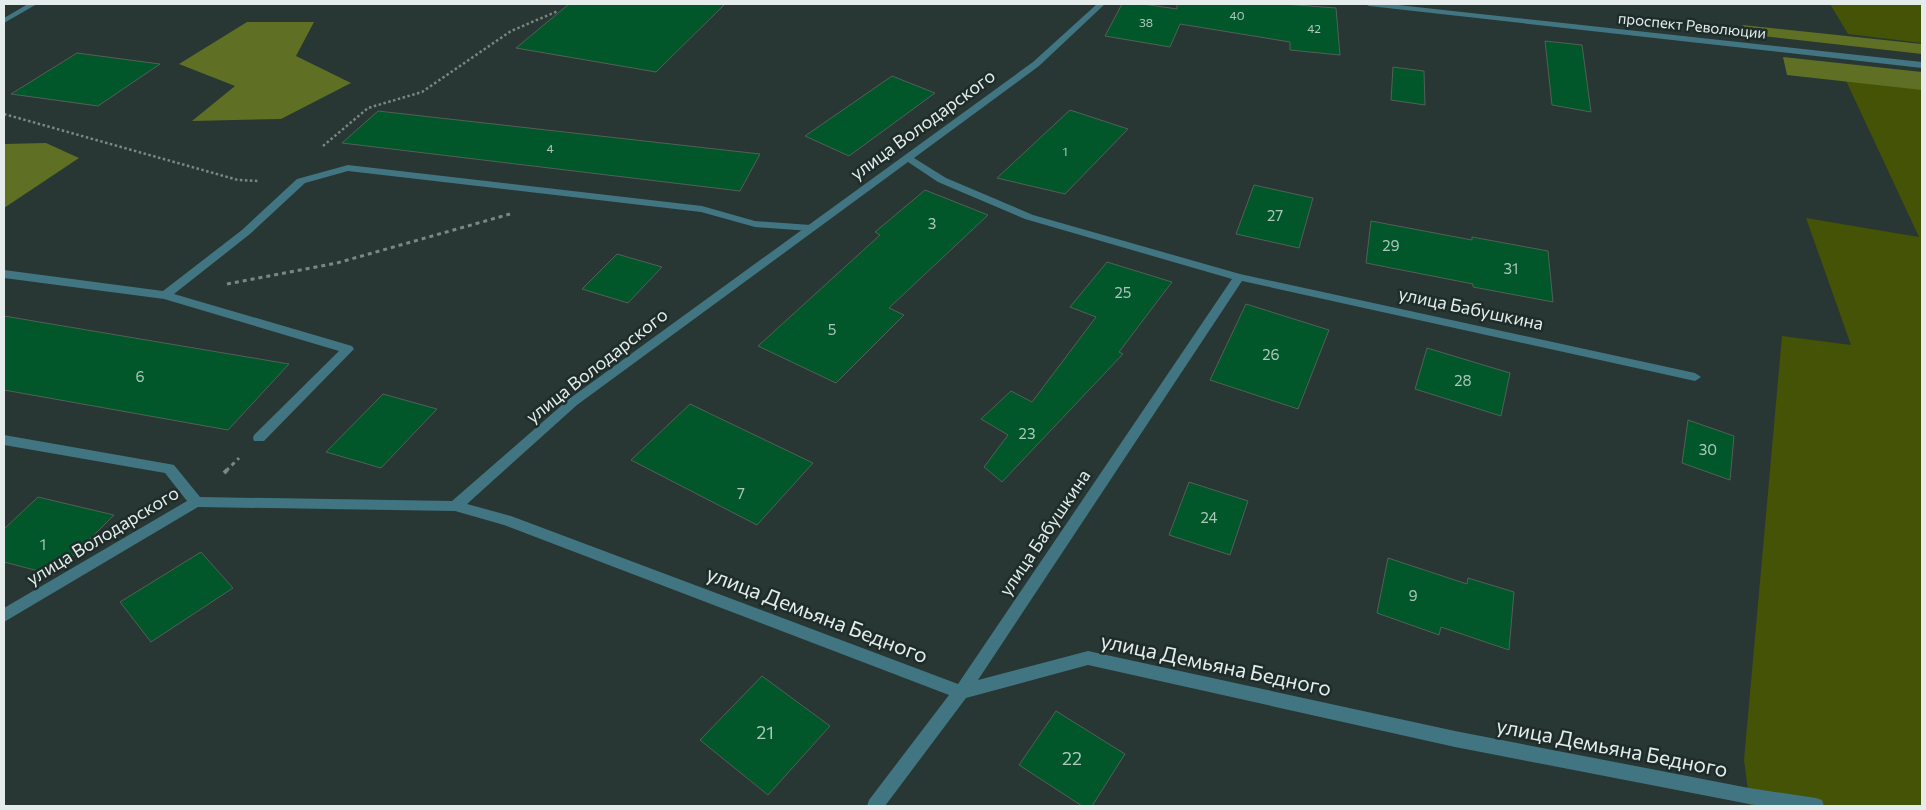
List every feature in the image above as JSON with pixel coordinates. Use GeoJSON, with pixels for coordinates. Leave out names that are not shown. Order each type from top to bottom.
{"type":"FeatureCollection","features":[{"type":"Feature","properties":{"kind":"street"},"geometry":{"type":"LineString","coordinates":[[4,21],[34,4]]}},
{"type":"Feature","properties":{"kind":"street","name":"улица Володарского"},"geometry":{"type":"LineString","coordinates":[[4,616],[196,502],[455,506],[572,402],[1036,64],[1101,4]]}},
{"type":"Feature","properties":{"kind":"street","name":"проспект Революции"},"geometry":{"type":"LineString","coordinates":[[1368,4],[1922,66]]}},
{"type":"Feature","properties":{"kind":"street","name":"улица Бабушкина"},"geometry":{"type":"LineString","coordinates":[[908,158],[942,180],[1028,216],[1239,277],[1695,377]]}},
{"type":"Feature","properties":{"kind":"street"},"geometry":{"type":"LineString","coordinates":[[165,295],[246,232],[301,181],[348,168],[702,209],[754,224],[811,228]]}},
{"type":"Feature","properties":{"kind":"street"},"geometry":{"type":"LineString","coordinates":[[4,274],[165,295],[348,349],[259,438]]}},
{"type":"Feature","properties":{"kind":"street","name":"улица Бабушкина"},"geometry":{"type":"LineString","coordinates":[[876,806],[961,692],[1239,277]]}},
{"type":"Feature","properties":{"kind":"street"},"geometry":{"type":"LineString","coordinates":[[4,440],[169,470],[196,502]]}},
{"type":"Feature","properties":{"kind":"street","name":"улица Демьяна Бедного"},"geometry":{"type":"LineString","coordinates":[[455,506],[506,520],[961,692],[1088,658],[1748,801],[1816,806]]}},
{"type":"Feature","properties":{"kind":"path"},"geometry":{"type":"LineString","coordinates":[[4,114],[238,180],[301,181],[314,153],[368,108],[422,92],[511,31],[558,11]]}},
{"type":"Feature","properties":{"kind":"path"},"geometry":{"type":"LineString","coordinates":[[223,285],[337,263],[515,213]]}},
{"type":"Feature","properties":{"kind":"path"},"geometry":{"type":"LineString","coordinates":[[196,502],[259,438]]}},
{"type":"Feature","properties":{"kind":"green space"},"geometry":{"type":"Polygon","coordinates":[[[1830,4],[1922,4],[1922,43],[1848,34],[1830,4]]]}},
{"type":"Feature","properties":{"kind":"green space"},"geometry":{"type":"Polygon","coordinates":[[[247,22],[314,22],[296,56],[351,83],[281,119],[192,121],[235,86],[179,64],[247,22]]]}},
{"type":"Feature","properties":{"kind":"green space"},"geometry":{"type":"Polygon","coordinates":[[[1742,25],[1922,44],[1922,54],[1754,35],[1742,25]]]}},
{"type":"Feature","properties":{"kind":"green space"},"geometry":{"type":"Polygon","coordinates":[[[1783,57],[1922,72],[1922,90],[1787,75],[1783,57]]]}},
{"type":"Feature","properties":{"kind":"green space"},"geometry":{"type":"Polygon","coordinates":[[[1841,70],[1922,78],[1922,806],[1750,806],[1744,760],[1782,336],[1851,345],[1806,218],[1919,237],[1841,70]]]}},
{"type":"Feature","properties":{"kind":"green space"},"geometry":{"type":"Polygon","coordinates":[[[46,143],[79,158],[4,208],[4,144],[46,143]]]}},
{"type":"Feature","properties":{"kind":"building"},"geometry":{"type":"Polygon","coordinates":[[[569,4],[725,4],[656,72],[516,48],[569,4]]]}},
{"type":"Feature","properties":{"kind":"building"},"geometry":{"type":"Polygon","coordinates":[[[1122,4],[1143,4],[1177,9],[1177,4],[1284,4],[1336,8],[1340,55],[1290,50],[1290,42],[1180,24],[1170,47],[1105,36],[1122,4]]]}},
{"type":"Feature","properties":{"kind":"building"},"geometry":{"type":"Polygon","coordinates":[[[1545,41],[1582,45],[1591,112],[1552,105],[1545,41]]]}},
{"type":"Feature","properties":{"kind":"building"},"geometry":{"type":"Polygon","coordinates":[[[77,53],[160,64],[98,106],[11,94],[77,53]]]}},
{"type":"Feature","properties":{"kind":"building"},"geometry":{"type":"Polygon","coordinates":[[[1393,67],[1424,71],[1425,105],[1391,100],[1393,67]]]}},
{"type":"Feature","properties":{"kind":"building"},"geometry":{"type":"Polygon","coordinates":[[[892,76],[935,93],[849,156],[805,136],[892,76]]]}},
{"type":"Feature","properties":{"kind":"building"},"geometry":{"type":"Polygon","coordinates":[[[1070,110],[1128,129],[1065,194],[997,178],[1070,110]]]}},
{"type":"Feature","properties":{"kind":"building"},"geometry":{"type":"Polygon","coordinates":[[[378,111],[760,154],[740,191],[342,143],[378,111]]]}},
{"type":"Feature","properties":{"kind":"building"},"geometry":{"type":"Polygon","coordinates":[[[1254,185],[1313,198],[1299,248],[1236,234],[1254,185]]]}},
{"type":"Feature","properties":{"kind":"building"},"geometry":{"type":"Polygon","coordinates":[[[925,190],[988,215],[889,308],[904,315],[836,383],[758,346],[880,235],[875,232],[925,190]]]}},
{"type":"Feature","properties":{"kind":"building"},"geometry":{"type":"Polygon","coordinates":[[[1371,221],[1472,240],[1472,237],[1548,251],[1553,302],[1473,287],[1473,284],[1366,263],[1371,221]]]}},
{"type":"Feature","properties":{"kind":"building"},"geometry":{"type":"Polygon","coordinates":[[[617,254],[662,267],[628,303],[582,289],[617,254]]]}},
{"type":"Feature","properties":{"kind":"building"},"geometry":{"type":"Polygon","coordinates":[[[1107,262],[1172,282],[1119,352],[1123,354],[1002,482],[984,467],[1008,435],[981,419],[1011,391],[1032,402],[1096,317],[1070,307],[1107,262]]]}},
{"type":"Feature","properties":{"kind":"building"},"geometry":{"type":"Polygon","coordinates":[[[1246,304],[1329,330],[1298,409],[1210,380],[1246,304]]]}},
{"type":"Feature","properties":{"kind":"building"},"geometry":{"type":"Polygon","coordinates":[[[4,316],[289,364],[228,430],[4,390],[4,316]]]}},
{"type":"Feature","properties":{"kind":"building"},"geometry":{"type":"Polygon","coordinates":[[[1427,348],[1510,373],[1501,416],[1415,389],[1427,348]]]}},
{"type":"Feature","properties":{"kind":"building"},"geometry":{"type":"Polygon","coordinates":[[[383,394],[437,409],[381,468],[326,452],[383,394]]]}},
{"type":"Feature","properties":{"kind":"building"},"geometry":{"type":"Polygon","coordinates":[[[690,404],[813,463],[757,525],[631,460],[690,404]]]}},
{"type":"Feature","properties":{"kind":"building"},"geometry":{"type":"Polygon","coordinates":[[[1688,420],[1734,436],[1730,480],[1682,463],[1688,420]]]}},
{"type":"Feature","properties":{"kind":"building"},"geometry":{"type":"Polygon","coordinates":[[[1189,482],[1248,501],[1230,555],[1169,535],[1189,482]]]}},
{"type":"Feature","properties":{"kind":"building"},"geometry":{"type":"Polygon","coordinates":[[[38,497],[114,515],[54,575],[4,562],[4,529],[38,497]]]}},
{"type":"Feature","properties":{"kind":"building"},"geometry":{"type":"Polygon","coordinates":[[[201,552],[233,588],[151,642],[120,602],[201,552]]]}},
{"type":"Feature","properties":{"kind":"building"},"geometry":{"type":"Polygon","coordinates":[[[1388,558],[1467,584],[1468,578],[1514,592],[1509,650],[1441,627],[1439,635],[1377,613],[1388,558]]]}},
{"type":"Feature","properties":{"kind":"building"},"geometry":{"type":"Polygon","coordinates":[[[762,676],[830,726],[768,795],[700,740],[762,676]]]}},
{"type":"Feature","properties":{"kind":"building"},"geometry":{"type":"Polygon","coordinates":[[[1056,711],[1125,754],[1092,806],[1082,806],[1019,765],[1056,711]]]}}]}
